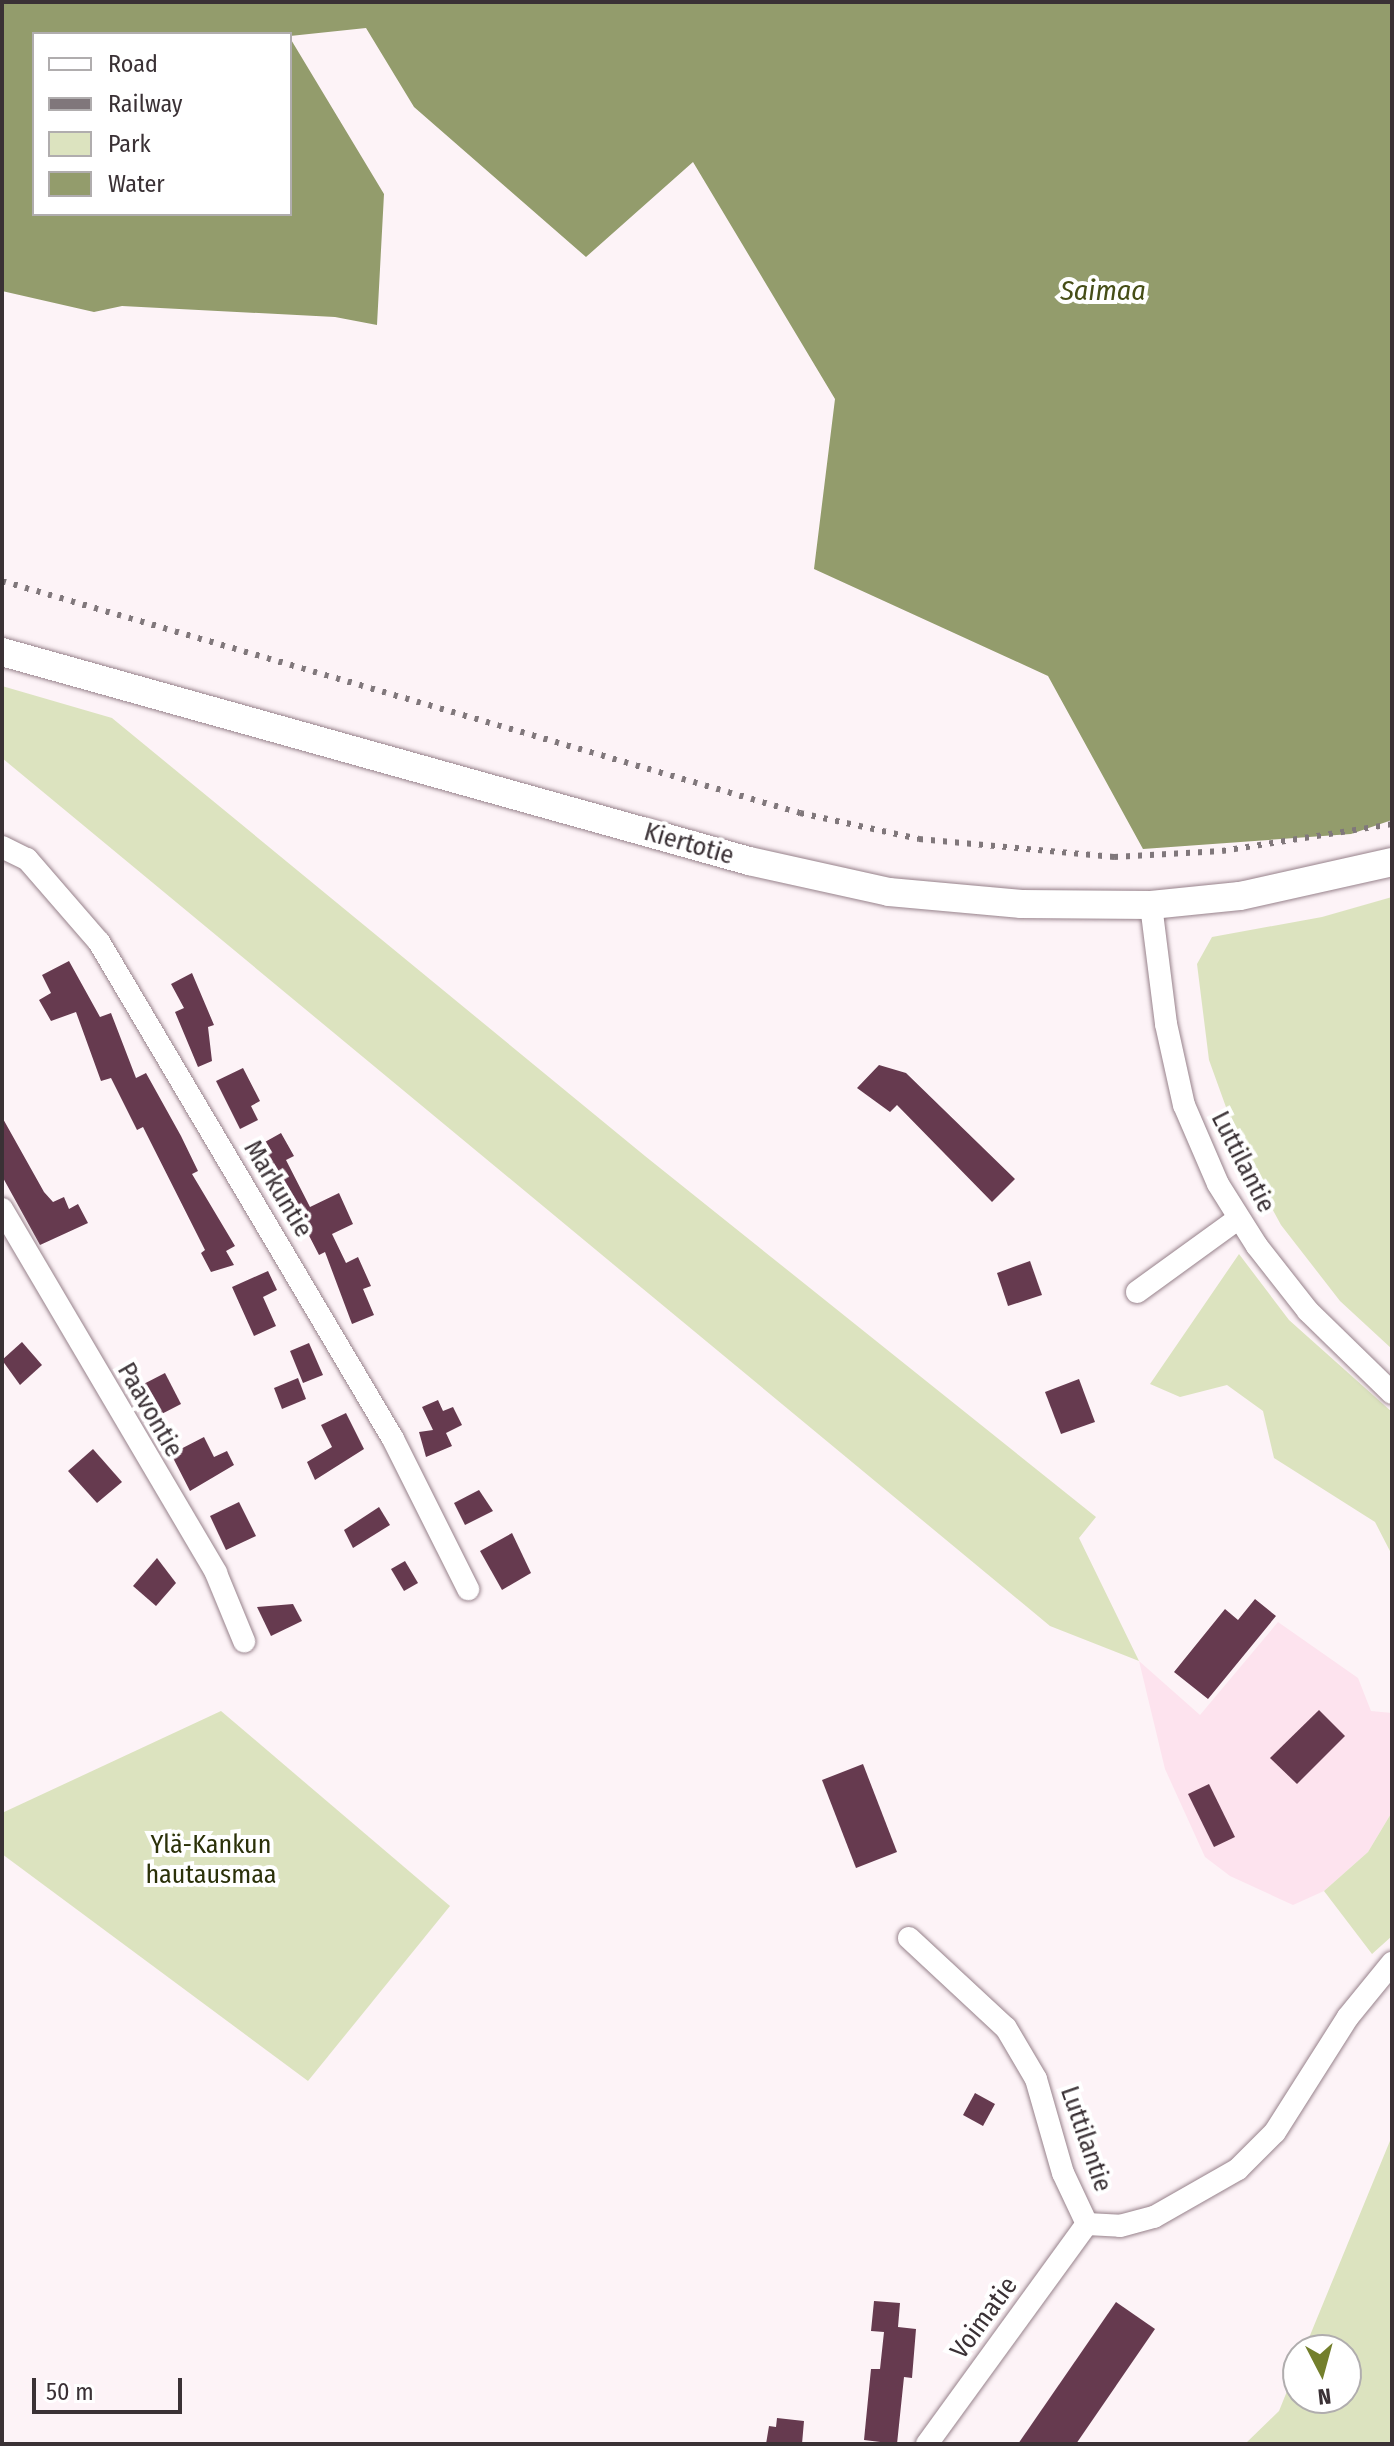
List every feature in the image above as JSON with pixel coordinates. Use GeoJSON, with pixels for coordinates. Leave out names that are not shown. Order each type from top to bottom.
{"type":"FeatureCollection","features":[{"type":"Feature","properties":{"kind":"street","name":"Kiertotie"},"geometry":{"type":"LineString","coordinates":[[2,652],[749,861],[858,886],[1021,904],[1151,905],[1240,896],[1392,862]]}},
{"type":"Feature","properties":{"kind":"street","name":"Markuntie"},"geometry":{"type":"LineString","coordinates":[[2,847],[27,859],[99,942],[393,1439],[468,1589]]}},
{"type":"Feature","properties":{"kind":"street","name":"Luttilantie"},"geometry":{"type":"LineString","coordinates":[[1151,905],[1166,1024],[1184,1105],[1238,1219],[1308,1311],[1392,1393]]}},
{"type":"Feature","properties":{"kind":"street","name":"Paavontie"},"geometry":{"type":"LineString","coordinates":[[2,1209],[216,1573],[244,1641]]}},
{"type":"Feature","properties":{"kind":"street"},"geometry":{"type":"LineString","coordinates":[[1137,1292],[1238,1219]]}},
{"type":"Feature","properties":{"kind":"street","name":"Luttilantie"},"geometry":{"type":"LineString","coordinates":[[909,1938],[1006,2028],[1036,2079],[1063,2173],[1087,2224],[1120,2226],[1154,2217],[1238,2169],[1275,2132],[1348,2017],[1392,1963]]}},
{"type":"Feature","properties":{"kind":"street","name":"Voimatie"},"geometry":{"type":"LineString","coordinates":[[927,2444],[1087,2224]]}},
{"type":"Feature","properties":{"kind":"shaded area"},"geometry":{"type":"Polygon","coordinates":[[[1278,1622],[1358,1678],[1371,1711],[1392,1713],[1392,1812],[1368,1852],[1324,1891],[1293,1905],[1230,1876],[1205,1857],[1165,1769],[1139,1661],[1200,1715],[1278,1622]]]}},
{"type":"Feature","properties":{"kind":"green space"},"geometry":{"type":"Polygon","coordinates":[[[2,686],[112,718],[645,1156],[1096,1517],[1079,1538],[1139,1661],[1050,1626],[2,758],[2,686]]]}},
{"type":"Feature","properties":{"kind":"green space"},"geometry":{"type":"Polygon","coordinates":[[[1392,897],[1392,1349],[1340,1301],[1281,1225],[1244,1157],[1209,1060],[1197,964],[1212,937],[1322,917],[1392,897]]]}},
{"type":"Feature","properties":{"kind":"green space"},"geometry":{"type":"Polygon","coordinates":[[[1239,1254],[1289,1320],[1392,1412],[1392,1555],[1375,1522],[1274,1458],[1263,1411],[1227,1385],[1180,1397],[1150,1384],[1239,1254]]]}},
{"type":"Feature","properties":{"kind":"green space","name":"Ylä-Kankun hautausmaa"},"geometry":{"type":"Polygon","coordinates":[[[221,1711],[450,1906],[308,2081],[2,1854],[2,1813],[221,1711]]]}},
{"type":"Feature","properties":{"kind":"green space"},"geometry":{"type":"Polygon","coordinates":[[[1392,1812],[1392,1936],[1372,1954],[1324,1891],[1368,1852],[1392,1812]]]}},
{"type":"Feature","properties":{"kind":"green space"},"geometry":{"type":"Polygon","coordinates":[[[1392,2136],[1392,2444],[1245,2444],[1279,2411],[1282,2404],[1282,2414],[1362,2414],[1362,2334],[1311,2334],[1392,2136]]]}},
{"type":"Feature","properties":{"kind":"water","name":"Saimaa"},"geometry":{"type":"Polygon","coordinates":[[[2,2],[1392,2],[1392,820],[1351,834],[1143,849],[1048,676],[814,569],[835,399],[693,162],[586,257],[414,107],[366,28],[292,36],[292,32],[32,32],[32,216],[292,216],[292,41],[384,194],[377,325],[335,317],[122,306],[94,312],[2,291],[2,2]]]}},
{"type":"Feature","properties":{"kind":"building"},"geometry":{"type":"Polygon","coordinates":[[[69,961],[100,1017],[111,1013],[136,1078],[146,1073],[181,1136],[198,1171],[192,1174],[235,1246],[226,1251],[234,1265],[211,1272],[201,1253],[205,1250],[143,1127],[137,1130],[111,1078],[101,1081],[76,1012],[51,1021],[39,1000],[51,993],[42,975],[69,961]]]}},
{"type":"Feature","properties":{"kind":"building"},"geometry":{"type":"Polygon","coordinates":[[[192,973],[214,1025],[208,1027],[212,1061],[198,1067],[175,1012],[184,1008],[171,984],[192,973]]]}},
{"type":"Feature","properties":{"kind":"building"},"geometry":{"type":"Polygon","coordinates":[[[879,1065],[906,1073],[1015,1179],[992,1202],[897,1105],[890,1112],[857,1088],[879,1065]]]}},
{"type":"Feature","properties":{"kind":"building"},"geometry":{"type":"Polygon","coordinates":[[[243,1068],[260,1101],[251,1106],[258,1120],[240,1129],[216,1081],[243,1068]]]}},
{"type":"Feature","properties":{"kind":"building"},"geometry":{"type":"Polygon","coordinates":[[[2,1117],[44,1192],[53,1202],[64,1197],[69,1209],[78,1204],[88,1223],[40,1245],[2,1176],[2,1117]]]}},
{"type":"Feature","properties":{"kind":"building"},"geometry":{"type":"Polygon","coordinates":[[[281,1133],[294,1156],[286,1160],[310,1207],[339,1193],[353,1224],[332,1234],[346,1263],[358,1257],[371,1286],[363,1289],[374,1315],[352,1324],[325,1252],[319,1255],[302,1222],[294,1217],[256,1147],[281,1133]]]}},
{"type":"Feature","properties":{"kind":"building"},"geometry":{"type":"Polygon","coordinates":[[[1030,1261],[1042,1295],[1008,1306],[997,1273],[1030,1261]]]}},
{"type":"Feature","properties":{"kind":"building"},"geometry":{"type":"Polygon","coordinates":[[[268,1271],[277,1290],[263,1297],[276,1326],[254,1336],[232,1287],[268,1271]]]}},
{"type":"Feature","properties":{"kind":"building"},"geometry":{"type":"Polygon","coordinates":[[[22,1342],[42,1365],[20,1385],[2,1360],[22,1342]]]}},
{"type":"Feature","properties":{"kind":"building"},"geometry":{"type":"Polygon","coordinates":[[[309,1343],[323,1375],[303,1383],[290,1351],[309,1343]]]}},
{"type":"Feature","properties":{"kind":"building"},"geometry":{"type":"Polygon","coordinates":[[[165,1373],[181,1404],[148,1421],[132,1390],[165,1373]]]}},
{"type":"Feature","properties":{"kind":"building"},"geometry":{"type":"Polygon","coordinates":[[[298,1378],[306,1399],[282,1409],[274,1388],[298,1378]]]}},
{"type":"Feature","properties":{"kind":"building"},"geometry":{"type":"Polygon","coordinates":[[[1079,1379],[1095,1422],[1061,1434],[1045,1392],[1079,1379]]]}},
{"type":"Feature","properties":{"kind":"building"},"geometry":{"type":"Polygon","coordinates":[[[438,1400],[443,1411],[453,1407],[462,1425],[446,1433],[452,1446],[426,1457],[419,1432],[433,1430],[422,1407],[438,1400]]]}},
{"type":"Feature","properties":{"kind":"building"},"geometry":{"type":"Polygon","coordinates":[[[346,1413],[364,1449],[315,1480],[307,1462],[332,1447],[321,1425],[346,1413]]]}},
{"type":"Feature","properties":{"kind":"building"},"geometry":{"type":"Polygon","coordinates":[[[204,1437],[214,1457],[227,1451],[234,1465],[190,1491],[171,1454],[204,1437]]]}},
{"type":"Feature","properties":{"kind":"building"},"geometry":{"type":"Polygon","coordinates":[[[93,1449],[122,1482],[97,1503],[68,1471],[93,1449]]]}},
{"type":"Feature","properties":{"kind":"building"},"geometry":{"type":"Polygon","coordinates":[[[479,1490],[493,1511],[465,1525],[454,1503],[479,1490]]]}},
{"type":"Feature","properties":{"kind":"building"},"geometry":{"type":"Polygon","coordinates":[[[239,1502],[256,1536],[226,1550],[210,1516],[239,1502]]]}},
{"type":"Feature","properties":{"kind":"building"},"geometry":{"type":"Polygon","coordinates":[[[379,1507],[390,1525],[353,1548],[344,1530],[379,1507]]]}},
{"type":"Feature","properties":{"kind":"building"},"geometry":{"type":"Polygon","coordinates":[[[512,1533],[531,1573],[502,1590],[480,1551],[512,1533]]]}},
{"type":"Feature","properties":{"kind":"building"},"geometry":{"type":"Polygon","coordinates":[[[157,1558],[176,1583],[156,1606],[133,1586],[157,1558]]]}},
{"type":"Feature","properties":{"kind":"building"},"geometry":{"type":"Polygon","coordinates":[[[405,1561],[418,1583],[404,1591],[391,1569],[405,1561]]]}},
{"type":"Feature","properties":{"kind":"building"},"geometry":{"type":"Polygon","coordinates":[[[1255,1599],[1276,1616],[1208,1699],[1174,1672],[1225,1609],[1238,1620],[1255,1599]]]}},
{"type":"Feature","properties":{"kind":"building"},"geometry":{"type":"Polygon","coordinates":[[[293,1604],[302,1621],[271,1636],[257,1607],[293,1604]]]}},
{"type":"Feature","properties":{"kind":"building"},"geometry":{"type":"Polygon","coordinates":[[[1319,1710],[1345,1736],[1297,1784],[1270,1758],[1319,1710]]]}},
{"type":"Feature","properties":{"kind":"building"},"geometry":{"type":"Polygon","coordinates":[[[863,1764],[897,1852],[856,1868],[822,1780],[863,1764]]]}},
{"type":"Feature","properties":{"kind":"building"},"geometry":{"type":"Polygon","coordinates":[[[1209,1784],[1235,1837],[1214,1847],[1188,1794],[1209,1784]]]}},
{"type":"Feature","properties":{"kind":"building"},"geometry":{"type":"Polygon","coordinates":[[[975,2093],[995,2104],[983,2126],[963,2115],[975,2093]]]}},
{"type":"Feature","properties":{"kind":"building"},"geometry":{"type":"Polygon","coordinates":[[[874,2301],[900,2303],[898,2327],[916,2329],[912,2378],[904,2377],[897,2444],[864,2440],[871,2369],[880,2369],[884,2332],[871,2331],[874,2301]]]}},
{"type":"Feature","properties":{"kind":"building"},"geometry":{"type":"Polygon","coordinates":[[[1116,2302],[1155,2329],[1076,2444],[1018,2444],[1116,2302]]]}},
{"type":"Feature","properties":{"kind":"building"},"geometry":{"type":"Polygon","coordinates":[[[777,2418],[804,2421],[802,2444],[766,2444],[769,2426],[776,2427],[777,2418]]]}},
{"type":"Feature","properties":{"kind":"railway"},"geometry":{"type":"LineString","coordinates":[[2,581],[800,813],[919,839],[1114,857],[1222,851],[1392,824]]}}]}
